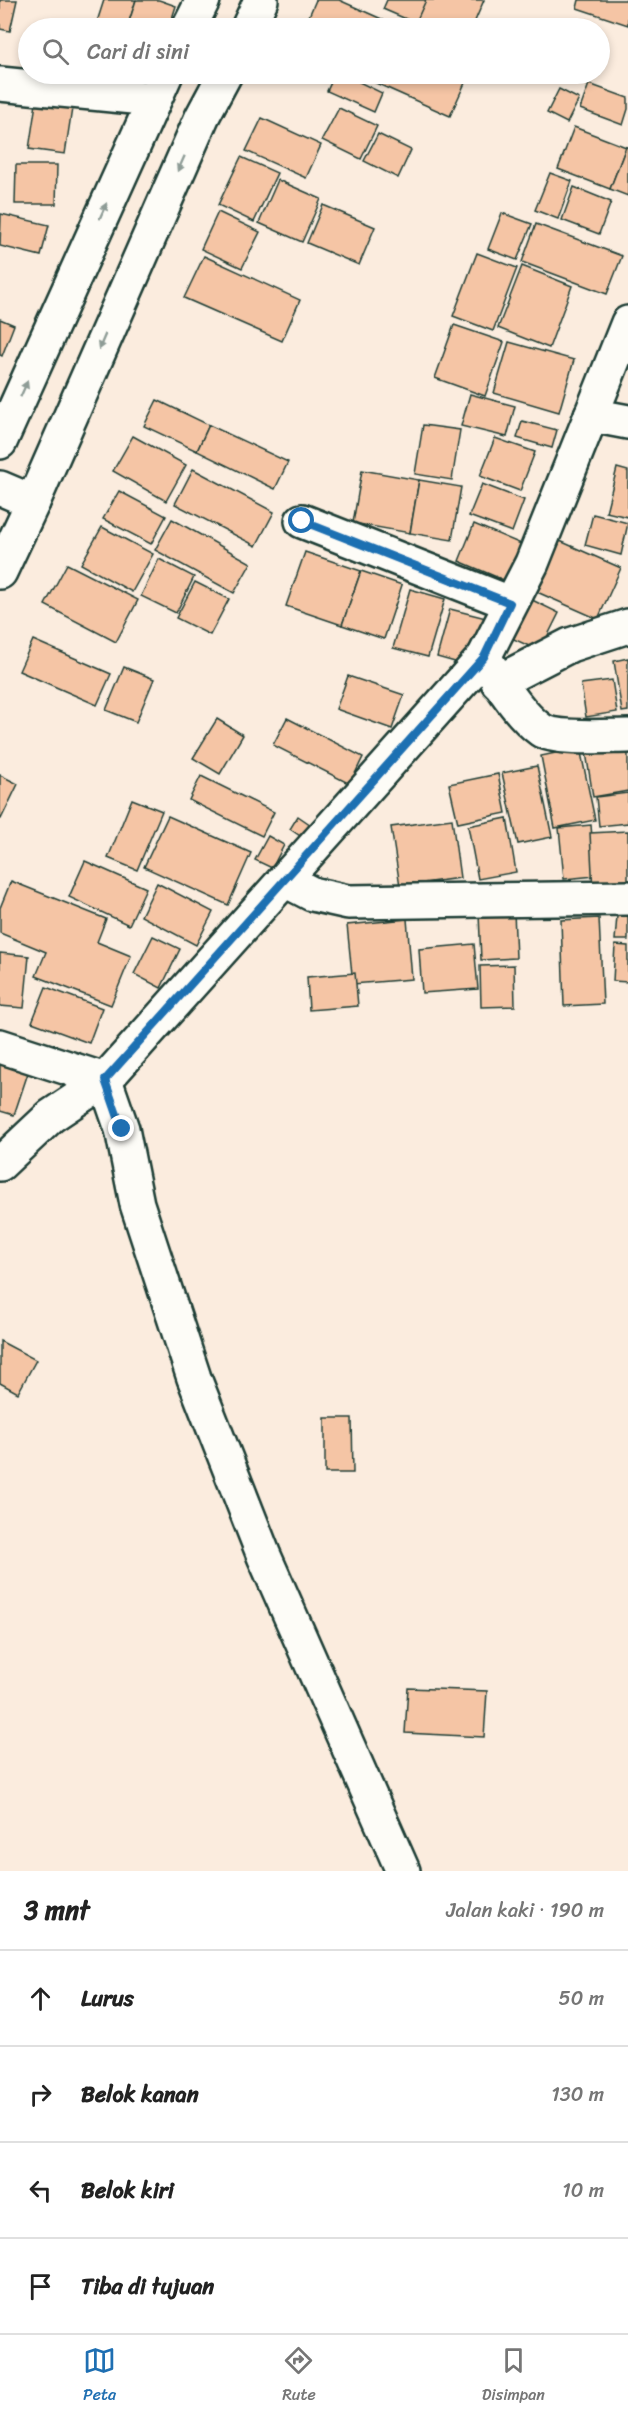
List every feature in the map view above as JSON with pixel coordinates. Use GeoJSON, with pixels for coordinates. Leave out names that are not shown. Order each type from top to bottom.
{"type":"FeatureCollection","features":[{"type":"Feature","properties":{"kind":"street"},"geometry":{"type":"LineString","coordinates":[[194,18],[203,0]]}},
{"type":"Feature","properties":{"kind":"street"},"geometry":{"type":"LineString","coordinates":[[253,18],[261,0]]}},
{"type":"Feature","properties":{"kind":"street"},"geometry":{"type":"LineString","coordinates":[[0,84],[160,86],[202,117]]}},
{"type":"Feature","properties":{"kind":"street"},"geometry":{"type":"LineString","coordinates":[[0,572],[202,117],[220,84]]}},
{"type":"Feature","properties":{"kind":"street"},"geometry":{"type":"LineString","coordinates":[[0,442],[160,86]]}},
{"type":"Feature","properties":{"kind":"street"},"geometry":{"type":"LineString","coordinates":[[628,323],[532,563],[510,603],[501,684],[542,731],[568,736],[628,736]]}},
{"type":"Feature","properties":{"kind":"street"},"geometry":{"type":"LineString","coordinates":[[591,416],[628,422]]}},
{"type":"Feature","properties":{"kind":"street"},"geometry":{"type":"LineString","coordinates":[[0,488],[33,502]]}},
{"type":"Feature","properties":{"kind":"street"},"geometry":{"type":"LineString","coordinates":[[302,521],[510,603]]}},
{"type":"Feature","properties":{"kind":"street"},"geometry":{"type":"LineString","coordinates":[[0,1164],[51,1116],[105,1080],[501,684],[570,645],[628,626]]}},
{"type":"Feature","properties":{"kind":"street"},"geometry":{"type":"LineString","coordinates":[[299,887],[348,902],[628,898]]}},
{"type":"Feature","properties":{"kind":"street"},"geometry":{"type":"LineString","coordinates":[[0,1046],[105,1080]]}},
{"type":"Feature","properties":{"kind":"street"},"geometry":{"type":"LineString","coordinates":[[105,1080],[122,1129],[137,1204],[194,1378],[264,1556],[403,1871]]}},
{"type":"Feature","properties":{"kind":"building"},"geometry":{"type":"Polygon","coordinates":[[[0,0],[17,0],[10,31],[0,29],[0,0]]]}},
{"type":"Feature","properties":{"kind":"building"},"geometry":{"type":"Polygon","coordinates":[[[104,0],[136,0],[130,18],[98,18],[104,0]]]}},
{"type":"Feature","properties":{"kind":"building"},"geometry":{"type":"Polygon","coordinates":[[[136,0],[159,0],[176,6],[172,18],[130,18],[136,0]]]}},
{"type":"Feature","properties":{"kind":"building"},"geometry":{"type":"Polygon","coordinates":[[[316,0],[339,0],[379,18],[308,18],[316,0]]]}},
{"type":"Feature","properties":{"kind":"building"},"geometry":{"type":"Polygon","coordinates":[[[387,0],[431,0],[423,18],[404,18],[383,9],[387,0]]]}},
{"type":"Feature","properties":{"kind":"building"},"geometry":{"type":"Polygon","coordinates":[[[426,0],[484,0],[476,18],[418,18],[426,0]]]}},
{"type":"Feature","properties":{"kind":"building"},"geometry":{"type":"Polygon","coordinates":[[[579,0],[628,0],[628,25],[610,18],[577,8],[579,0]]]}},
{"type":"Feature","properties":{"kind":"building"},"geometry":{"type":"Polygon","coordinates":[[[330,84],[363,84],[382,93],[374,112],[327,91],[330,84]]]}},
{"type":"Feature","properties":{"kind":"building"},"geometry":{"type":"Polygon","coordinates":[[[378,84],[464,84],[450,116],[378,84]]]}},
{"type":"Feature","properties":{"kind":"building"},"geometry":{"type":"Polygon","coordinates":[[[589,84],[628,98],[628,109],[623,125],[580,109],[589,84]]]}},
{"type":"Feature","properties":{"kind":"building"},"geometry":{"type":"Polygon","coordinates":[[[559,89],[579,99],[567,123],[547,113],[559,89]]]}},
{"type":"Feature","properties":{"kind":"building"},"geometry":{"type":"Polygon","coordinates":[[[37,97],[73,102],[65,154],[29,149],[37,97]]]}},
{"type":"Feature","properties":{"kind":"building"},"geometry":{"type":"Polygon","coordinates":[[[339,108],[377,126],[361,159],[322,140],[339,108]]]}},
{"type":"Feature","properties":{"kind":"building"},"geometry":{"type":"Polygon","coordinates":[[[262,118],[321,145],[306,178],[246,151],[262,118]]]}},
{"type":"Feature","properties":{"kind":"building"},"geometry":{"type":"Polygon","coordinates":[[[574,127],[626,147],[610,189],[558,169],[574,127]]]}},
{"type":"Feature","properties":{"kind":"building"},"geometry":{"type":"Polygon","coordinates":[[[378,134],[411,150],[398,178],[364,161],[378,134]]]}},
{"type":"Feature","properties":{"kind":"building"},"geometry":{"type":"Polygon","coordinates":[[[626,147],[628,147],[628,196],[610,189],[626,147]]]}},
{"type":"Feature","properties":{"kind":"building"},"geometry":{"type":"Polygon","coordinates":[[[241,157],[277,173],[254,222],[218,205],[241,157]]]}},
{"type":"Feature","properties":{"kind":"building"},"geometry":{"type":"Polygon","coordinates":[[[16,165],[57,165],[56,204],[15,204],[16,165]]]}},
{"type":"Feature","properties":{"kind":"building"},"geometry":{"type":"Polygon","coordinates":[[[550,173],[572,181],[558,219],[535,210],[550,173]]]}},
{"type":"Feature","properties":{"kind":"building"},"geometry":{"type":"Polygon","coordinates":[[[278,180],[321,199],[302,242],[259,223],[278,180]]]}},
{"type":"Feature","properties":{"kind":"building"},"geometry":{"type":"Polygon","coordinates":[[[574,187],[611,202],[599,234],[562,220],[574,187]]]}},
{"type":"Feature","properties":{"kind":"building"},"geometry":{"type":"Polygon","coordinates":[[[323,205],[375,227],[359,265],[307,243],[323,205]]]}},
{"type":"Feature","properties":{"kind":"building"},"geometry":{"type":"Polygon","coordinates":[[[218,212],[260,232],[242,268],[201,249],[218,212]]]}},
{"type":"Feature","properties":{"kind":"building"},"geometry":{"type":"Polygon","coordinates":[[[502,213],[532,224],[517,260],[488,249],[502,213]]]}},
{"type":"Feature","properties":{"kind":"building"},"geometry":{"type":"Polygon","coordinates":[[[1,214],[49,225],[41,256],[0,246],[1,214]]]}},
{"type":"Feature","properties":{"kind":"building"},"geometry":{"type":"Polygon","coordinates":[[[536,224],[622,256],[607,294],[522,262],[536,224]]]}},
{"type":"Feature","properties":{"kind":"building"},"geometry":{"type":"Polygon","coordinates":[[[477,253],[517,268],[493,331],[453,316],[477,253]]]}},
{"type":"Feature","properties":{"kind":"building"},"geometry":{"type":"Polygon","coordinates":[[[204,256],[300,300],[282,341],[184,298],[204,256]]]}},
{"type":"Feature","properties":{"kind":"building"},"geometry":{"type":"Polygon","coordinates":[[[522,266],[572,286],[549,348],[498,328],[522,266]]]}},
{"type":"Feature","properties":{"kind":"building"},"geometry":{"type":"Polygon","coordinates":[[[0,319],[14,325],[2,356],[0,355],[0,319]]]}},
{"type":"Feature","properties":{"kind":"building"},"geometry":{"type":"Polygon","coordinates":[[[454,325],[504,342],[485,396],[435,378],[454,325]]]}},
{"type":"Feature","properties":{"kind":"building"},"geometry":{"type":"Polygon","coordinates":[[[509,342],[574,360],[559,412],[494,393],[509,342]]]}},
{"type":"Feature","properties":{"kind":"building"},"geometry":{"type":"Polygon","coordinates":[[[470,394],[515,406],[507,437],[461,426],[470,394]]]}},
{"type":"Feature","properties":{"kind":"building"},"geometry":{"type":"Polygon","coordinates":[[[157,400],[209,425],[197,451],[144,426],[157,400]]]}},
{"type":"Feature","properties":{"kind":"building"},"geometry":{"type":"Polygon","coordinates":[[[522,421],[557,430],[552,448],[517,438],[522,421]]]}},
{"type":"Feature","properties":{"kind":"building"},"geometry":{"type":"Polygon","coordinates":[[[209,425],[288,462],[275,489],[197,451],[209,425]]]}},
{"type":"Feature","properties":{"kind":"building"},"geometry":{"type":"Polygon","coordinates":[[[423,425],[460,430],[452,480],[415,474],[423,425]]]}},
{"type":"Feature","properties":{"kind":"building"},"geometry":{"type":"Polygon","coordinates":[[[133,436],[186,465],[166,501],[113,471],[133,436]]]}},
{"type":"Feature","properties":{"kind":"building"},"geometry":{"type":"Polygon","coordinates":[[[495,438],[535,452],[520,491],[480,476],[495,438]]]}},
{"type":"Feature","properties":{"kind":"building"},"geometry":{"type":"Polygon","coordinates":[[[617,468],[628,471],[628,517],[606,512],[617,468]]]}},
{"type":"Feature","properties":{"kind":"building"},"geometry":{"type":"Polygon","coordinates":[[[193,469],[274,512],[256,546],[175,504],[193,469]]]}},
{"type":"Feature","properties":{"kind":"building"},"geometry":{"type":"Polygon","coordinates":[[[362,470],[419,480],[410,533],[353,523],[362,470]]]}},
{"type":"Feature","properties":{"kind":"building"},"geometry":{"type":"Polygon","coordinates":[[[419,480],[461,487],[452,540],[410,533],[419,480]]]}},
{"type":"Feature","properties":{"kind":"building"},"geometry":{"type":"Polygon","coordinates":[[[482,484],[524,500],[512,532],[469,516],[482,484]]]}},
{"type":"Feature","properties":{"kind":"building"},"geometry":{"type":"Polygon","coordinates":[[[119,491],[166,516],[151,544],[103,519],[119,491]]]}},
{"type":"Feature","properties":{"kind":"building"},"geometry":{"type":"Polygon","coordinates":[[[593,514],[628,523],[621,555],[585,545],[593,514]]]}},
{"type":"Feature","properties":{"kind":"building"},"geometry":{"type":"Polygon","coordinates":[[[172,519],[251,563],[234,593],[155,550],[172,519]]]}},
{"type":"Feature","properties":{"kind":"building"},"geometry":{"type":"Polygon","coordinates":[[[474,524],[521,544],[506,581],[459,561],[474,524]]]}},
{"type":"Feature","properties":{"kind":"building"},"geometry":{"type":"Polygon","coordinates":[[[102,527],[153,554],[132,592],[81,564],[102,527]]]}},
{"type":"Feature","properties":{"kind":"building"},"geometry":{"type":"Polygon","coordinates":[[[560,541],[621,568],[598,619],[537,592],[560,541]]]}},
{"type":"Feature","properties":{"kind":"building"},"geometry":{"type":"Polygon","coordinates":[[[305,552],[361,571],[342,625],[286,606],[305,552]]]}},
{"type":"Feature","properties":{"kind":"building"},"geometry":{"type":"Polygon","coordinates":[[[159,559],[194,577],[176,613],[141,596],[159,559]]]}},
{"type":"Feature","properties":{"kind":"building"},"geometry":{"type":"Polygon","coordinates":[[[67,564],[138,600],[116,642],[45,605],[67,564]]]}},
{"type":"Feature","properties":{"kind":"building"},"geometry":{"type":"Polygon","coordinates":[[[361,571],[402,585],[384,639],[342,625],[361,571]]]}},
{"type":"Feature","properties":{"kind":"building"},"geometry":{"type":"Polygon","coordinates":[[[195,582],[229,599],[210,635],[176,618],[195,582]]]}},
{"type":"Feature","properties":{"kind":"building"},"geometry":{"type":"Polygon","coordinates":[[[410,589],[445,599],[428,657],[393,648],[410,589]]]}},
{"type":"Feature","properties":{"kind":"building"},"geometry":{"type":"Polygon","coordinates":[[[526,597],[559,613],[540,651],[507,636],[526,597]]]}},
{"type":"Feature","properties":{"kind":"building"},"geometry":{"type":"Polygon","coordinates":[[[450,609],[486,618],[473,667],[437,657],[450,609]]]}},
{"type":"Feature","properties":{"kind":"building"},"geometry":{"type":"Polygon","coordinates":[[[33,640],[111,674],[97,705],[19,671],[33,640]]]}},
{"type":"Feature","properties":{"kind":"building"},"geometry":{"type":"Polygon","coordinates":[[[628,658],[628,711],[622,712],[614,661],[628,658]]]}},
{"type":"Feature","properties":{"kind":"building"},"geometry":{"type":"Polygon","coordinates":[[[124,667],[154,679],[136,722],[106,710],[124,667]]]}},
{"type":"Feature","properties":{"kind":"building"},"geometry":{"type":"Polygon","coordinates":[[[348,676],[404,695],[392,729],[336,709],[348,676]]]}},
{"type":"Feature","properties":{"kind":"building"},"geometry":{"type":"Polygon","coordinates":[[[612,680],[617,712],[586,717],[581,684],[612,680]]]}},
{"type":"Feature","properties":{"kind":"building"},"geometry":{"type":"Polygon","coordinates":[[[287,718],[363,757],[350,784],[273,745],[287,718]]]}},
{"type":"Feature","properties":{"kind":"building"},"geometry":{"type":"Polygon","coordinates":[[[217,719],[243,735],[220,774],[193,758],[217,719]]]}},
{"type":"Feature","properties":{"kind":"building"},"geometry":{"type":"Polygon","coordinates":[[[628,745],[628,791],[593,797],[586,752],[628,745]]]}},
{"type":"Feature","properties":{"kind":"building"},"geometry":{"type":"Polygon","coordinates":[[[580,748],[595,820],[555,828],[541,756],[580,748]]]}},
{"type":"Feature","properties":{"kind":"building"},"geometry":{"type":"Polygon","coordinates":[[[537,766],[552,837],[518,844],[502,773],[537,766]]]}},
{"type":"Feature","properties":{"kind":"building"},"geometry":{"type":"Polygon","coordinates":[[[498,774],[506,813],[458,823],[449,784],[498,774]]]}},
{"type":"Feature","properties":{"kind":"building"},"geometry":{"type":"Polygon","coordinates":[[[0,775],[18,784],[1,819],[0,819],[0,775]]]}},
{"type":"Feature","properties":{"kind":"building"},"geometry":{"type":"Polygon","coordinates":[[[201,776],[274,812],[262,836],[189,800],[201,776]]]}},
{"type":"Feature","properties":{"kind":"building"},"geometry":{"type":"Polygon","coordinates":[[[628,793],[628,823],[599,826],[596,797],[628,793]]]}},
{"type":"Feature","properties":{"kind":"building"},"geometry":{"type":"Polygon","coordinates":[[[132,799],[162,811],[137,870],[108,858],[132,799]]]}},
{"type":"Feature","properties":{"kind":"building"},"geometry":{"type":"Polygon","coordinates":[[[168,816],[251,853],[228,905],[144,867],[168,816]]]}},
{"type":"Feature","properties":{"kind":"building"},"geometry":{"type":"Polygon","coordinates":[[[298,816],[314,827],[306,840],[290,829],[298,816]]]}},
{"type":"Feature","properties":{"kind":"building"},"geometry":{"type":"Polygon","coordinates":[[[507,818],[516,872],[478,879],[468,826],[507,818]]]}},
{"type":"Feature","properties":{"kind":"building"},"geometry":{"type":"Polygon","coordinates":[[[452,819],[460,878],[400,886],[391,827],[452,819]]]}},
{"type":"Feature","properties":{"kind":"building"},"geometry":{"type":"Polygon","coordinates":[[[591,825],[595,876],[564,879],[559,828],[591,825]]]}},
{"type":"Feature","properties":{"kind":"building"},"geometry":{"type":"Polygon","coordinates":[[[628,831],[628,890],[593,892],[590,833],[628,831]]]}},
{"type":"Feature","properties":{"kind":"building"},"geometry":{"type":"Polygon","coordinates":[[[268,836],[284,845],[272,868],[255,860],[268,836]]]}},
{"type":"Feature","properties":{"kind":"building"},"geometry":{"type":"Polygon","coordinates":[[[85,861],[146,888],[129,925],[69,897],[85,861]]]}},
{"type":"Feature","properties":{"kind":"building"},"geometry":{"type":"Polygon","coordinates":[[[11,881],[106,919],[97,942],[131,956],[111,1005],[36,976],[46,952],[0,933],[0,908],[11,881]]]}},
{"type":"Feature","properties":{"kind":"building"},"geometry":{"type":"Polygon","coordinates":[[[157,883],[213,912],[196,945],[141,916],[157,883]]]}},
{"type":"Feature","properties":{"kind":"building"},"geometry":{"type":"Polygon","coordinates":[[[618,904],[628,905],[628,940],[615,940],[618,904]]]}},
{"type":"Feature","properties":{"kind":"building"},"geometry":{"type":"Polygon","coordinates":[[[514,912],[516,958],[481,960],[479,914],[514,912]]]}},
{"type":"Feature","properties":{"kind":"building"},"geometry":{"type":"Polygon","coordinates":[[[599,918],[603,1004],[564,1006],[561,920],[599,918]]]}},
{"type":"Feature","properties":{"kind":"building"},"geometry":{"type":"Polygon","coordinates":[[[407,919],[412,979],[353,984],[347,925],[407,919]]]}},
{"type":"Feature","properties":{"kind":"building"},"geometry":{"type":"Polygon","coordinates":[[[153,936],[180,949],[161,988],[134,974],[153,936]]]}},
{"type":"Feature","properties":{"kind":"building"},"geometry":{"type":"Polygon","coordinates":[[[474,944],[478,989],[422,993],[419,949],[474,944]]]}},
{"type":"Feature","properties":{"kind":"building"},"geometry":{"type":"Polygon","coordinates":[[[615,945],[628,946],[628,982],[613,981],[615,945]]]}},
{"type":"Feature","properties":{"kind":"building"},"geometry":{"type":"Polygon","coordinates":[[[0,953],[29,956],[24,1008],[0,1006],[0,953]]]}},
{"type":"Feature","properties":{"kind":"building"},"geometry":{"type":"Polygon","coordinates":[[[514,965],[515,1006],[481,1007],[480,966],[514,965]]]}},
{"type":"Feature","properties":{"kind":"building"},"geometry":{"type":"Polygon","coordinates":[[[355,973],[358,1006],[309,1010],[307,977],[355,973]]]}},
{"type":"Feature","properties":{"kind":"building"},"geometry":{"type":"Polygon","coordinates":[[[46,987],[102,1008],[89,1043],[32,1022],[46,987]]]}},
{"type":"Feature","properties":{"kind":"building"},"geometry":{"type":"Polygon","coordinates":[[[0,1057],[30,1067],[14,1115],[0,1111],[0,1057]]]}},
{"type":"Feature","properties":{"kind":"building"},"geometry":{"type":"Polygon","coordinates":[[[0,1341],[36,1360],[18,1393],[0,1383],[0,1341]]]}},
{"type":"Feature","properties":{"kind":"building"},"geometry":{"type":"Polygon","coordinates":[[[325,1418],[352,1418],[353,1473],[325,1473],[325,1418]]]}},
{"type":"Feature","properties":{"kind":"building"},"geometry":{"type":"Polygon","coordinates":[[[408,1688],[487,1691],[484,1737],[405,1733],[408,1688]]]}},
{"type":"Feature","properties":{"kind":"route"},"geometry":{"type":"LineString","coordinates":[[122,1129],[105,1080],[484,657],[510,603],[302,521]]}}]}
